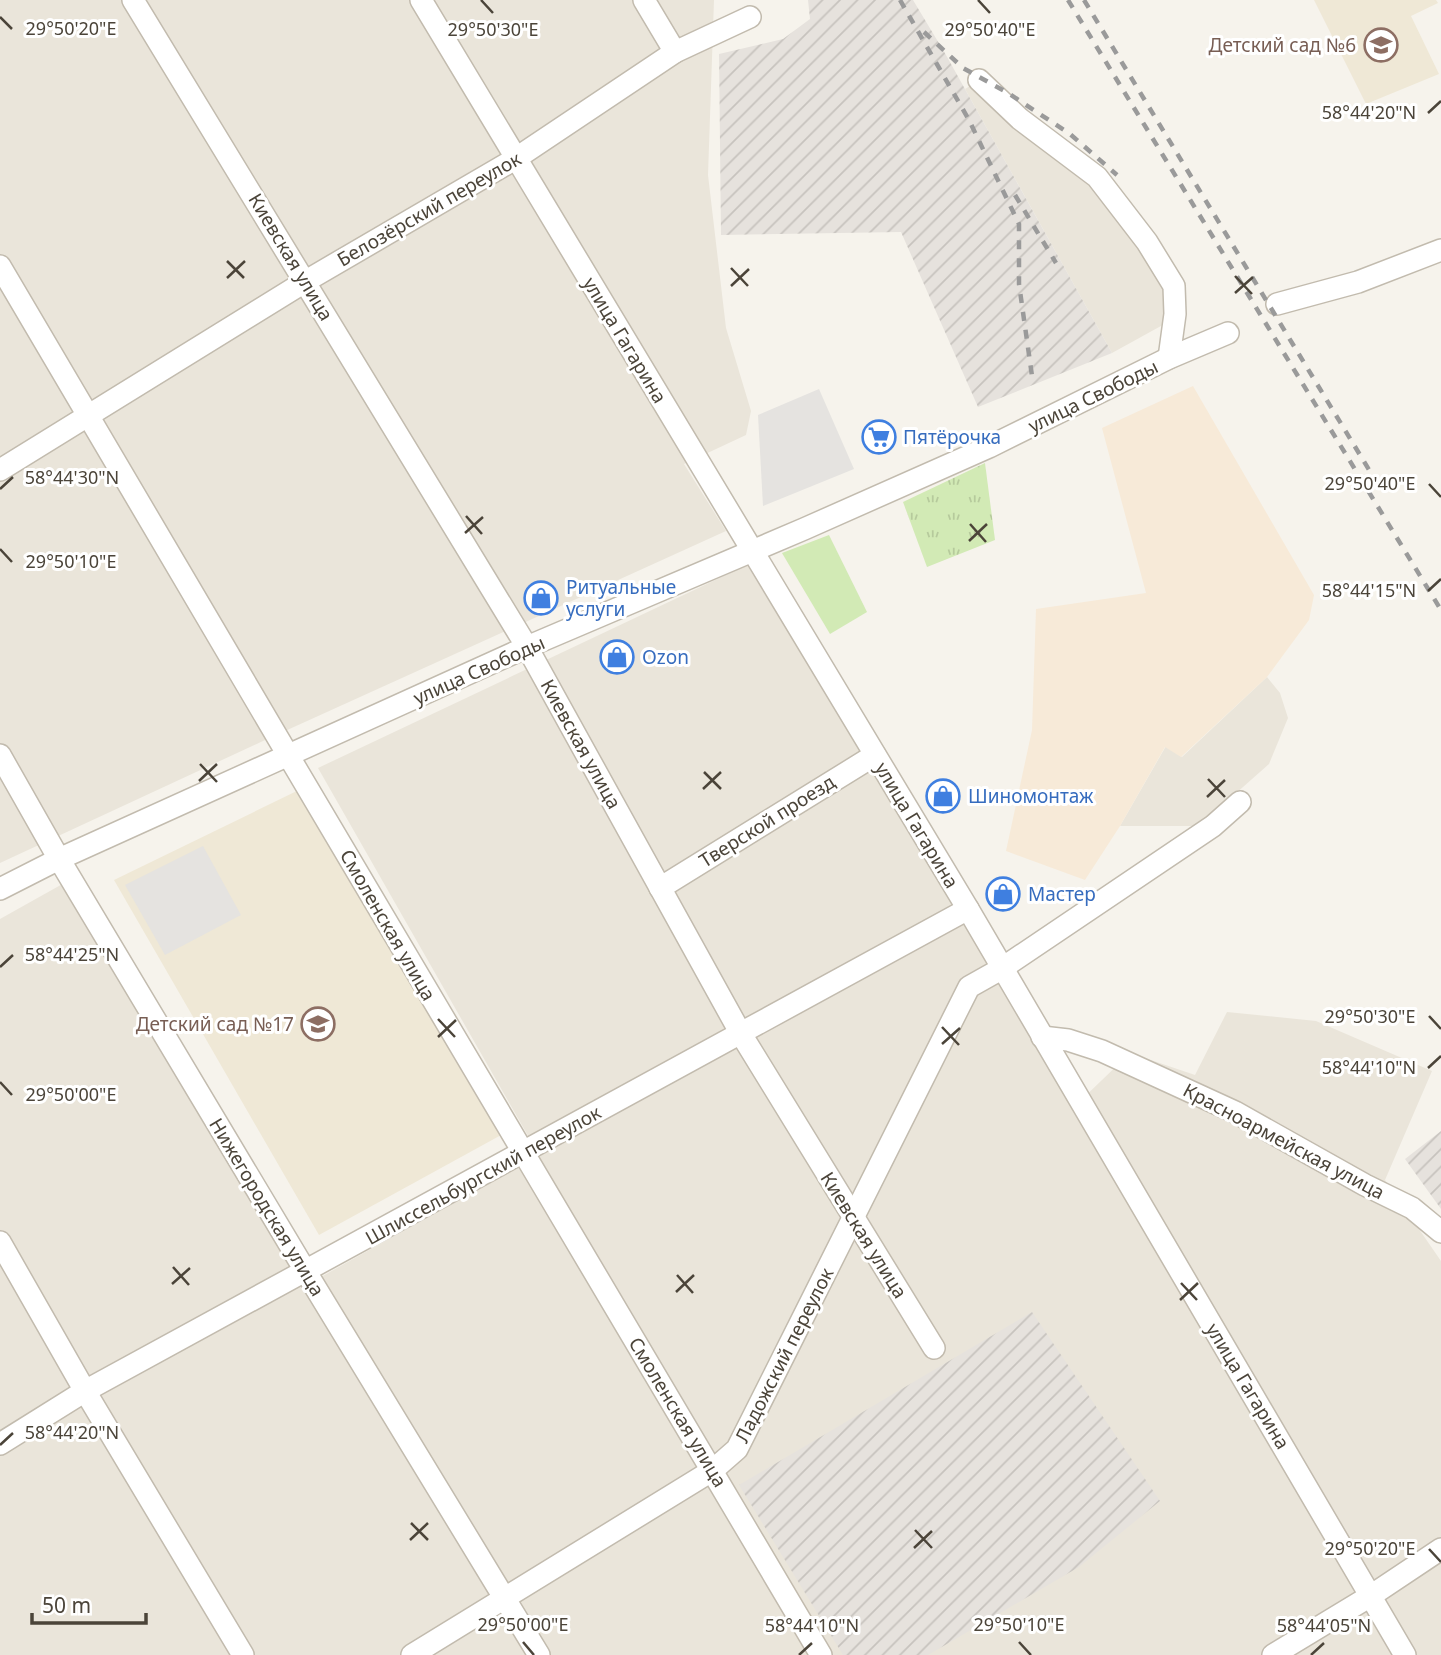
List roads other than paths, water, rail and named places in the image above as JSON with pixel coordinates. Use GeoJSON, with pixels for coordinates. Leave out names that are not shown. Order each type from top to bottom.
{"type":"FeatureCollection","features":[{"type":"Feature","properties":{"kind":"street","name":"Киевская улица"},"geometry":{"type":"LineString","coordinates":[[133,0],[527,647],[741,1034],[934,1348]]}},
{"type":"Feature","properties":{"kind":"street","name":"улица Гагарина"},"geometry":{"type":"LineString","coordinates":[[421,0],[968,909],[1405,1655]]}},
{"type":"Feature","properties":{"kind":"street"},"geometry":{"type":"LineString","coordinates":[[644,0],[675,52]]}},
{"type":"Feature","properties":{"kind":"street","name":"Белозёрский переулок"},"geometry":{"type":"LineString","coordinates":[[0,470],[306,281],[515,159],[675,52],[750,17]]}},
{"type":"Feature","properties":{"kind":"street"},"geometry":{"type":"LineString","coordinates":[[979,80],[1020,119],[1097,177],[1147,242],[1174,286],[1175,314],[1169,358]]}},
{"type":"Feature","properties":{"kind":"street"},"geometry":{"type":"LineString","coordinates":[[1277,304],[1359,282],[1441,250]]}},
{"type":"Feature","properties":{"kind":"street","name":"Смоленская улица"},"geometry":{"type":"LineString","coordinates":[[0,266],[821,1655]]}},
{"type":"Feature","properties":{"kind":"street","name":"улица Свободы"},"geometry":{"type":"LineString","coordinates":[[0,889],[59,859],[527,647],[989,447],[1169,358],[1227,333]]}},
{"type":"Feature","properties":{"kind":"street","name":"Нижегородская улица"},"geometry":{"type":"LineString","coordinates":[[0,755],[59,859],[306,1272],[507,1598],[539,1655]]}},
{"type":"Feature","properties":{"kind":"street","name":"Тверской проезд"},"geometry":{"type":"LineString","coordinates":[[660,888],[875,755]]}},
{"type":"Feature","properties":{"kind":"street","name":"Ладожский переулок"},"geometry":{"type":"LineString","coordinates":[[412,1655],[713,1471],[737,1449],[969,987],[1001,969],[1213,826],[1240,802]]}},
{"type":"Feature","properties":{"kind":"street","name":"Шлиссельбургский переулок"},"geometry":{"type":"LineString","coordinates":[[0,1444],[85,1391],[968,909]]}},
{"type":"Feature","properties":{"kind":"street","name":"Красноармейская улица"},"geometry":{"type":"LineString","coordinates":[[1042,1037],[1068,1040],[1102,1051],[1235,1112],[1365,1185],[1412,1208],[1441,1232]]}},
{"type":"Feature","properties":{"kind":"street"},"geometry":{"type":"LineString","coordinates":[[0,1242],[85,1391],[243,1655]]}},
{"type":"Feature","properties":{"kind":"street"},"geometry":{"type":"LineString","coordinates":[[1273,1655],[1441,1549]]}},
{"type":"Feature","properties":{"kind":"railway"},"geometry":{"type":"LineString","coordinates":[[900,0],[969,120],[1019,224],[1019,284],[1033,383]]}},
{"type":"Feature","properties":{"kind":"railway"},"geometry":{"type":"LineString","coordinates":[[1068,0],[1441,610]]}},
{"type":"Feature","properties":{"kind":"railway"},"geometry":{"type":"LineString","coordinates":[[1084,0],[1374,478]]}},
{"type":"Feature","properties":{"kind":"railway"},"geometry":{"type":"LineString","coordinates":[[924,32],[963,68],[1008,93],[1070,134],[1117,175]]}},
{"type":"Feature","properties":{"kind":"railway"},"geometry":{"type":"LineString","coordinates":[[1015,195],[1056,263]]}},
{"type":"Feature","properties":{"kind":"place","name":"Детский сад №6"},"geometry":{"type":"Point","coordinates":[1381,45]}},
{"type":"Feature","properties":{"kind":"place","name":"Пятёрочка"},"geometry":{"type":"Point","coordinates":[879,437]}},
{"type":"Feature","properties":{"kind":"place","name":"Ритуальные услуги"},"geometry":{"type":"Point","coordinates":[541,598]}},
{"type":"Feature","properties":{"kind":"place","name":"Ozon"},"geometry":{"type":"Point","coordinates":[617,657]}},
{"type":"Feature","properties":{"kind":"place","name":"Шиномонтаж"},"geometry":{"type":"Point","coordinates":[943,796]}},
{"type":"Feature","properties":{"kind":"place","name":"Мастер"},"geometry":{"type":"Point","coordinates":[1003,894]}},
{"type":"Feature","properties":{"kind":"place","name":"Детский сад №17"},"geometry":{"type":"Point","coordinates":[318,1024]}}]}
